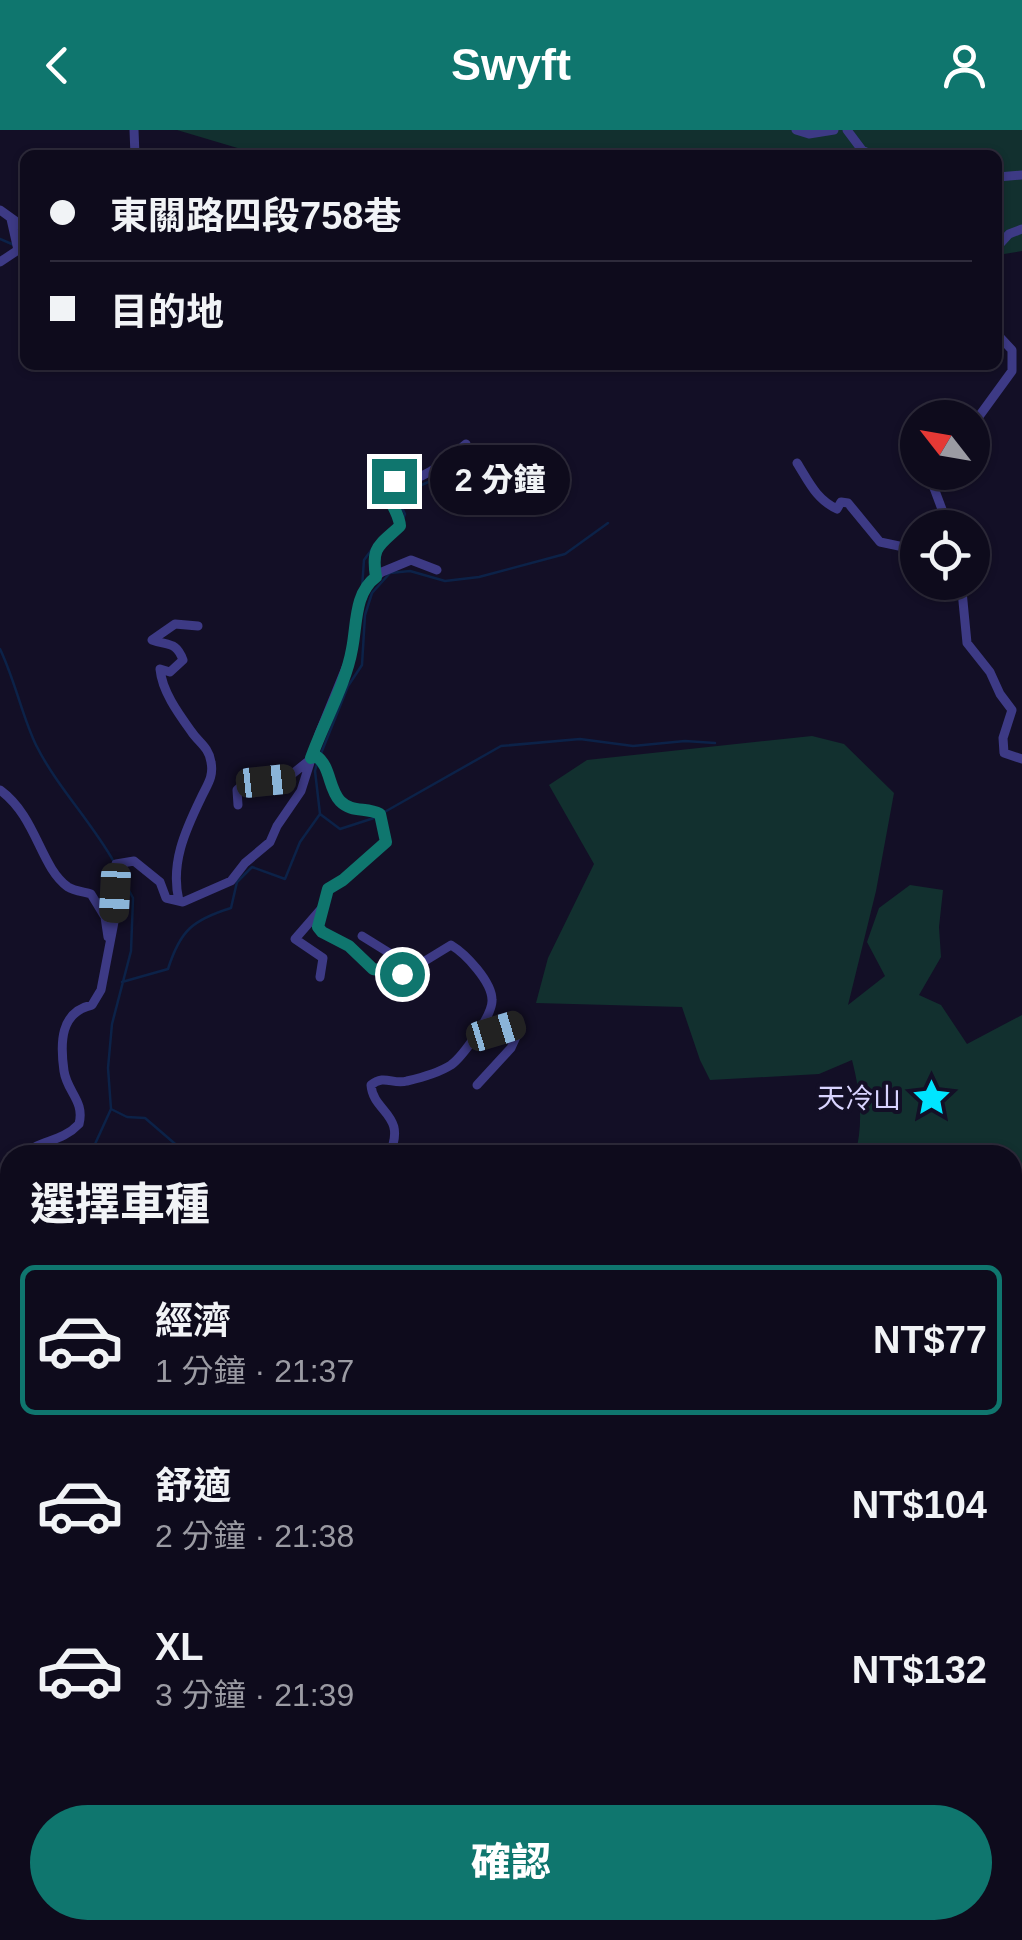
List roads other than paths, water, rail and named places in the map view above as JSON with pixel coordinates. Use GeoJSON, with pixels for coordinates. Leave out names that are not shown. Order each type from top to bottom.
{"type":"FeatureCollection","features":[{"type":"Feature","properties":{"kind":"street"},"geometry":{"type":"LineString","coordinates":[[796,130],[817,134],[834,130]]}},
{"type":"Feature","properties":{"kind":"street"},"geometry":{"type":"LineString","coordinates":[[0,210],[20,225]]}},
{"type":"Feature","properties":{"kind":"street"},"geometry":{"type":"LineString","coordinates":[[0,262],[18,250],[11,219]]}},
{"type":"Feature","properties":{"kind":"street"},"geometry":{"type":"LineString","coordinates":[[990,401],[1012,371],[1012,350],[1002,339]]}},
{"type":"Feature","properties":{"kind":"street"},"geometry":{"type":"LineString","coordinates":[[376,577],[373,556],[379,544],[400,526],[400,516],[386,491],[394,481],[403,482],[439,467],[466,444]]}},
{"type":"Feature","properties":{"kind":"street"},"geometry":{"type":"LineString","coordinates":[[797,463],[805,481],[822,500],[838,509],[841,502],[848,503],[880,542],[900,546]]}},
{"type":"Feature","properties":{"kind":"street"},"geometry":{"type":"LineString","coordinates":[[37,1145],[64,1138],[79,1124],[81,1104],[64,1074],[64,1030],[71,1014],[78,1008],[92,1006],[101,990],[114,922],[115,868],[134,861],[160,882],[166,898],[179,901],[231,880],[270,842],[301,790],[352,654],[358,605],[369,582],[411,560],[437,570]]}},
{"type":"Feature","properties":{"kind":"street"},"geometry":{"type":"LineString","coordinates":[[963,600],[967,643],[1012,710],[1003,738],[1004,752],[1022,759]]}},
{"type":"Feature","properties":{"kind":"street"},"geometry":{"type":"LineString","coordinates":[[179,901],[174,883],[178,856],[185,830],[212,778],[212,760],[161,683],[160,669],[170,672],[183,660],[178,648],[169,642],[152,640],[175,624],[198,626]]}},
{"type":"Feature","properties":{"kind":"street"},"geometry":{"type":"LineString","coordinates":[[238,806],[237,790],[245,783],[286,778],[311,758],[323,760],[336,797],[344,804],[380,814],[386,842],[328,889],[318,927],[349,946],[373,969],[402,974],[452,946],[461,951],[480,976],[492,1000],[480,1029],[450,1065],[408,1081],[384,1078],[371,1085],[372,1094],[394,1122],[393,1145]]}},
{"type":"Feature","properties":{"kind":"street"},"geometry":{"type":"LineString","coordinates":[[0,790],[21,809],[51,867],[69,888],[92,894],[105,917],[110,944]]}},
{"type":"Feature","properties":{"kind":"street"},"geometry":{"type":"LineString","coordinates":[[320,977],[323,958],[296,939],[324,906]]}},
{"type":"Feature","properties":{"kind":"street"},"geometry":{"type":"LineString","coordinates":[[362,936],[391,954],[394,962],[382,970]]}},
{"type":"Feature","properties":{"kind":"street"},"geometry":{"type":"LineString","coordinates":[[477,1085],[511,1048],[520,1028],[515,1025],[496,1031],[480,1029]]}},
{"type":"Feature","properties":{"kind":"waterway"},"geometry":{"type":"LineString","coordinates":[[0,239],[14,245]]}},
{"type":"Feature","properties":{"kind":"waterway"},"geometry":{"type":"LineString","coordinates":[[403,519],[405,514],[396,496],[477,461]]}},
{"type":"Feature","properties":{"kind":"waterway"},"geometry":{"type":"LineString","coordinates":[[320,756],[348,686],[362,665],[365,615],[372,593],[390,573],[410,571],[445,581],[479,577],[565,554],[608,523]]}},
{"type":"Feature","properties":{"kind":"waterway"},"geometry":{"type":"LineString","coordinates":[[362,588],[364,560],[375,545]]}},
{"type":"Feature","properties":{"kind":"waterway"},"geometry":{"type":"LineString","coordinates":[[0,649],[36,745],[114,862]]}},
{"type":"Feature","properties":{"kind":"waterway"},"geometry":{"type":"LineString","coordinates":[[381,814],[501,746],[580,739],[633,746],[685,741],[715,743]]}},
{"type":"Feature","properties":{"kind":"waterway"},"geometry":{"type":"LineString","coordinates":[[317,763],[320,814]]}},
{"type":"Feature","properties":{"kind":"waterway"},"geometry":{"type":"LineString","coordinates":[[122,982],[168,969],[177,945],[189,929],[206,917],[231,908],[237,882],[252,867],[285,879],[300,842],[320,814],[340,829],[374,818]]}},
{"type":"Feature","properties":{"kind":"waterway"},"geometry":{"type":"LineString","coordinates":[[95,1145],[111,1109],[108,1068],[112,1024],[131,951],[133,898],[120,874]]}},
{"type":"Feature","properties":{"kind":"waterway"},"geometry":{"type":"LineString","coordinates":[[111,1109],[127,1117],[145,1118],[176,1145]]}},
{"type":"Feature","properties":{"kind":"place","name":"天冷山"},"geometry":{"type":"Point","coordinates":[931,1098]}}]}
